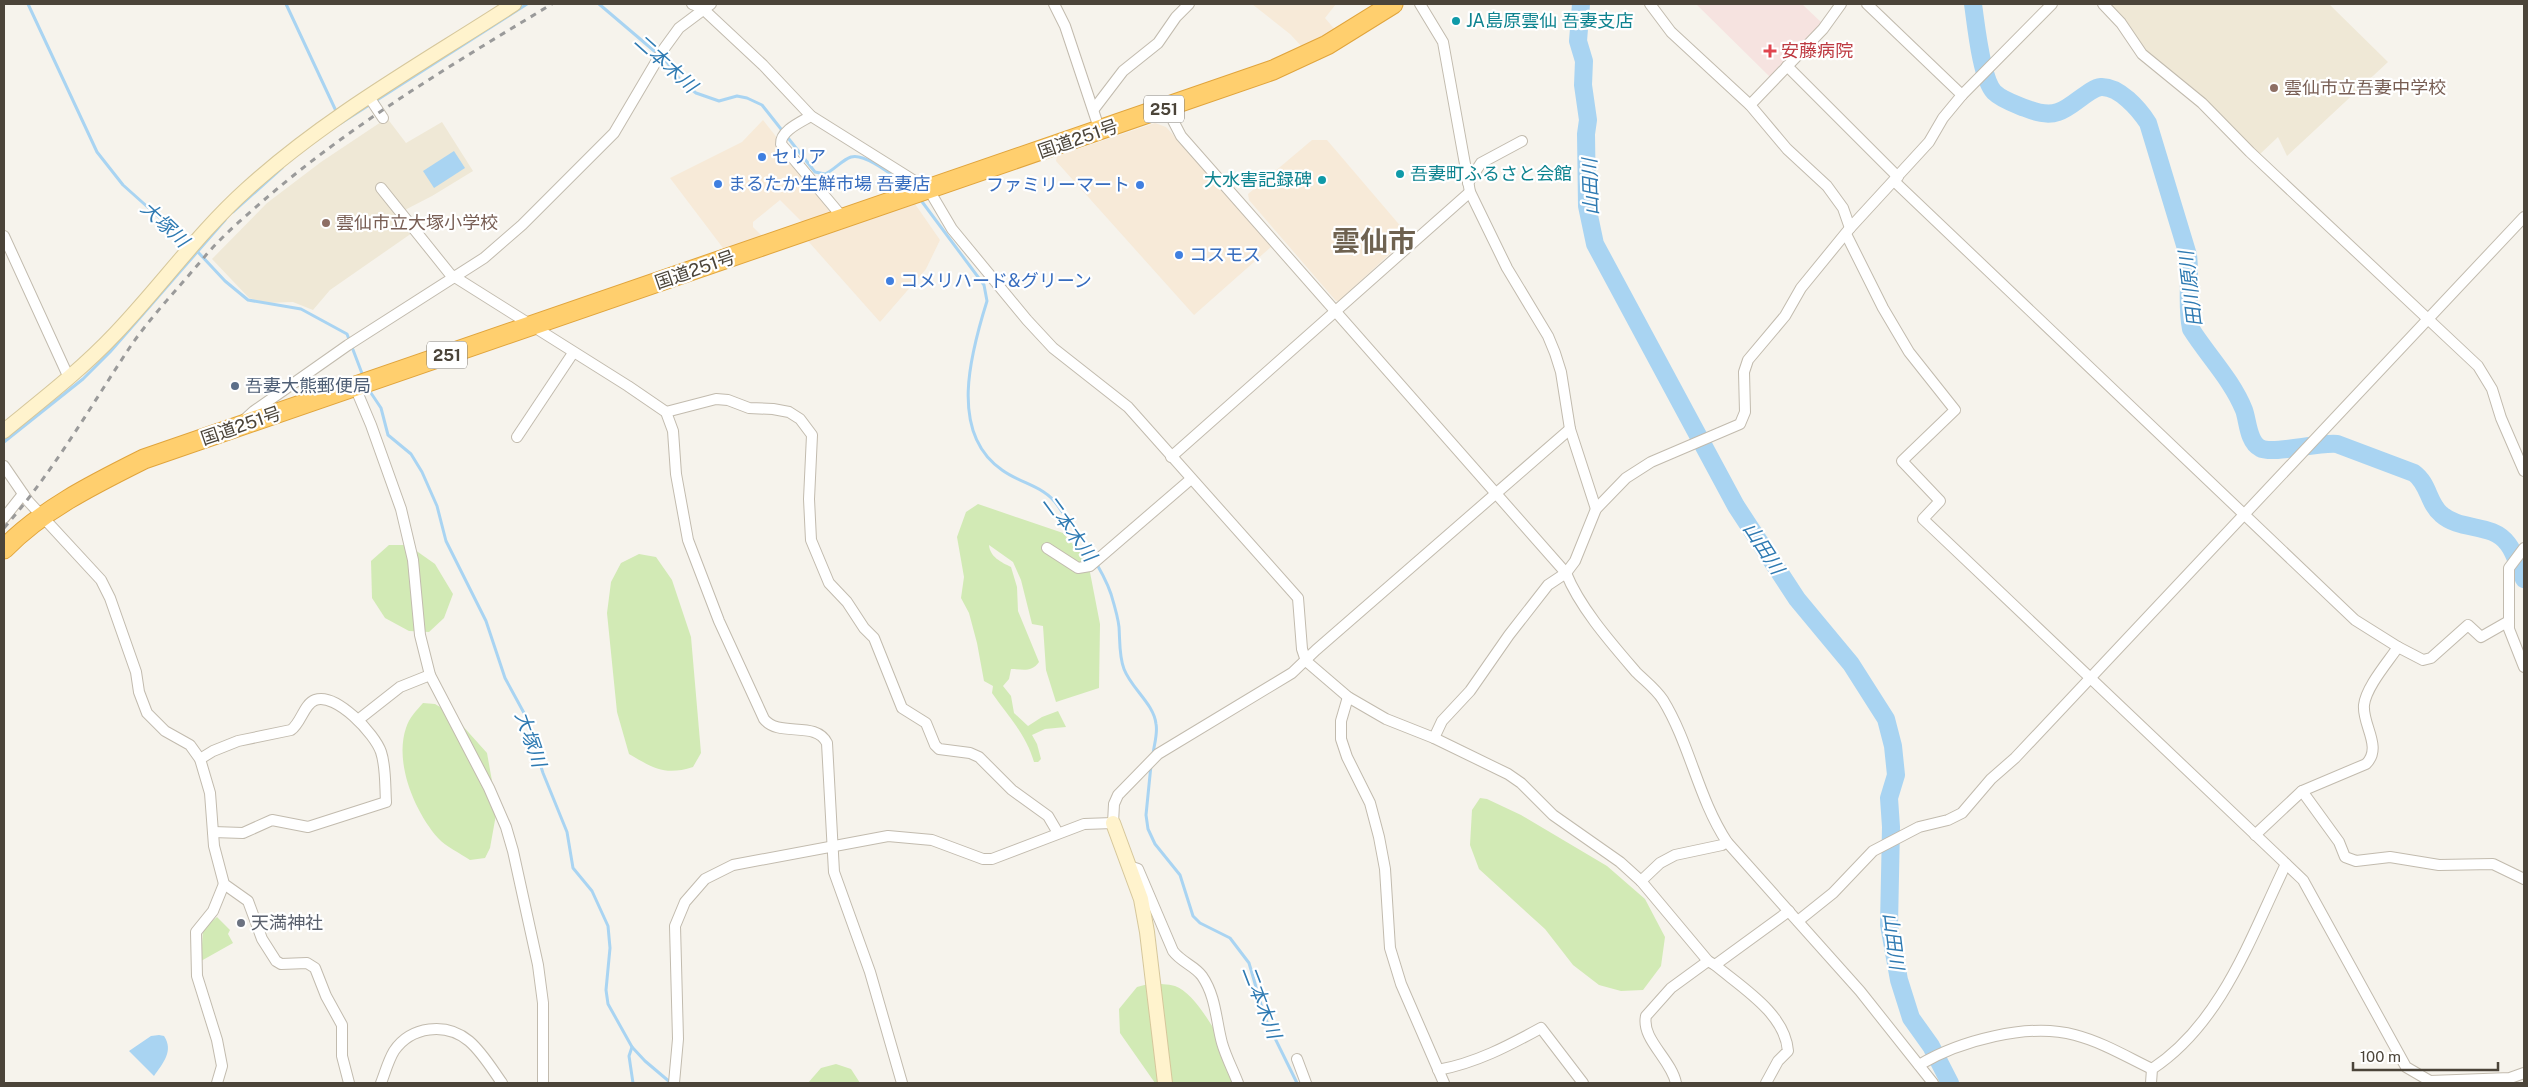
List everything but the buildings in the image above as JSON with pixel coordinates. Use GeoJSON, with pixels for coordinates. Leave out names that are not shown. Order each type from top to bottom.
{"type":"FeatureCollection","features":[{"type":"Feature","properties":{"kind":"highway","name":"国道251号"},"geometry":{"type":"LineString","coordinates":[[4,549],[43,515],[85,488],[144,459],[1167,109],[1274,70],[1328,45],[1393,4]]}},
{"type":"Feature","properties":{"kind":"street"},"geometry":{"type":"LineString","coordinates":[[4,431],[69,378],[115,334],[193,245],[245,190],[271,167],[329,123],[514,4]]}},
{"type":"Feature","properties":{"kind":"street"},"geometry":{"type":"LineString","coordinates":[[1054,4],[1065,26],[1100,131]]}},
{"type":"Feature","properties":{"kind":"street"},"geometry":{"type":"LineString","coordinates":[[1094,109],[1123,71],[1158,43],[1176,17],[1189,4]]}},
{"type":"Feature","properties":{"kind":"street"},"geometry":{"type":"LineString","coordinates":[[1420,4],[1443,42],[1469,188],[1507,268],[1548,336],[1561,372],[1570,429],[1596,509]]}},
{"type":"Feature","properties":{"kind":"street"},"geometry":{"type":"LineString","coordinates":[[1650,4],[1671,32],[1750,105],[1787,149],[1837,198],[1843,208],[1848,231],[1883,308],[1909,352],[1955,410],[1902,461],[1940,501],[1923,519],[2303,880],[2406,1067],[2430,1082],[2510,1078],[2524,1073]]}},
{"type":"Feature","properties":{"kind":"street"},"geometry":{"type":"LineString","coordinates":[[1750,105],[1823,29],[1841,4]]}},
{"type":"Feature","properties":{"kind":"street"},"geometry":{"type":"LineString","coordinates":[[1867,4],[1962,95]]}},
{"type":"Feature","properties":{"kind":"street"},"geometry":{"type":"LineString","coordinates":[[1434,738],[1442,721],[1470,691],[1509,635],[1548,585],[1566,573],[1575,562],[1596,509],[1626,478],[1650,462],[1715,436],[1735,427],[1742,421],[1745,412],[1744,372],[1748,360],[1785,316],[1801,288],[1848,231],[1929,142],[1943,118],[1962,95],[2052,4]]}},
{"type":"Feature","properties":{"kind":"street"},"geometry":{"type":"LineString","coordinates":[[2103,4],[2121,23],[2142,54],[2202,103],[2250,152],[2478,366],[2488,380],[2500,418],[2524,471]]}},
{"type":"Feature","properties":{"kind":"street"},"geometry":{"type":"LineString","coordinates":[[241,426],[247,416],[254,410],[453,276],[484,258],[522,225],[608,140],[661,53],[679,28],[702,5],[811,116],[920,192],[1026,320],[1053,348],[1128,407],[1298,598],[1302,649],[1306,661],[1348,696],[1386,719],[1434,738],[1508,774],[1553,815],[1620,862],[1641,881],[1711,963],[1769,1011],[1784,1034],[1788,1051],[1778,1061],[1766,1083]]}},
{"type":"Feature","properties":{"kind":"street"},"geometry":{"type":"LineString","coordinates":[[1787,66],[1896,179],[2355,620],[2423,660],[2431,658],[2468,624],[2481,637],[2509,621]]}},
{"type":"Feature","properties":{"kind":"street"},"geometry":{"type":"LineString","coordinates":[[369,98],[383,118]]}},
{"type":"Feature","properties":{"kind":"street"},"geometry":{"type":"LineString","coordinates":[[1167,109],[1181,136],[1566,573],[1580,600],[1637,673],[1662,697],[1672,716],[1713,820],[1727,842],[1922,1063],[1933,1083]]}},
{"type":"Feature","properties":{"kind":"street"},"geometry":{"type":"LineString","coordinates":[[811,116],[790,129],[782,137],[781,144],[844,219]]}},
{"type":"Feature","properties":{"kind":"street"},"geometry":{"type":"LineString","coordinates":[[1171,456],[1336,310],[1469,188],[1481,163],[1522,141]]}},
{"type":"Feature","properties":{"kind":"street"},"geometry":{"type":"LineString","coordinates":[[381,188],[453,276],[666,412],[673,431],[679,489],[688,540],[719,621],[764,719],[773,727],[818,733],[827,743],[834,872],[870,972],[902,1083]]}},
{"type":"Feature","properties":{"kind":"street"},"geometry":{"type":"LineString","coordinates":[[1798,921],[1833,893],[1873,851],[1907,832],[1948,820],[1962,813],[1991,779],[2015,758],[2429,321],[2524,217]]}},
{"type":"Feature","properties":{"kind":"street"},"geometry":{"type":"LineString","coordinates":[[4,236],[69,378]]}},
{"type":"Feature","properties":{"kind":"street"},"geometry":{"type":"LineString","coordinates":[[517,437],[573,353]]}},
{"type":"Feature","properties":{"kind":"street"},"geometry":{"type":"LineString","coordinates":[[355,387],[371,425],[401,509],[413,560],[420,634],[430,675],[489,788],[506,828],[513,851],[543,1003],[544,1083]]}},
{"type":"Feature","properties":{"kind":"street"},"geometry":{"type":"LineString","coordinates":[[666,412],[716,399],[728,400],[750,408],[789,412],[800,418],[812,436],[809,498],[811,540],[829,583],[847,602],[864,628],[874,638],[902,708],[926,723],[935,745],[939,749],[970,753],[979,757],[1012,790],[1048,816],[1058,833]]}},
{"type":"Feature","properties":{"kind":"street"},"geometry":{"type":"LineString","coordinates":[[1167,1082],[1141,899],[1113,823],[1114,804],[1118,795],[1148,762],[1158,754],[1292,674],[1316,650],[1570,429]]}},
{"type":"Feature","properties":{"kind":"street"},"geometry":{"type":"LineString","coordinates":[[4,466],[23,494],[101,580],[110,598],[136,672],[139,692],[147,713],[165,731],[190,745],[200,759],[210,793],[214,846],[224,884],[213,911],[196,932],[197,976],[217,1040],[222,1066],[217,1083]]}},
{"type":"Feature","properties":{"kind":"street"},"geometry":{"type":"LineString","coordinates":[[1047,548],[1078,568],[1086,568],[1191,479]]}},
{"type":"Feature","properties":{"kind":"street"},"geometry":{"type":"LineString","coordinates":[[679,489],[676,491],[675,504],[683,545]]}},
{"type":"Feature","properties":{"kind":"street"},"geometry":{"type":"LineString","coordinates":[[4,518],[23,494]]}},
{"type":"Feature","properties":{"kind":"street"},"geometry":{"type":"LineString","coordinates":[[2518,555],[2509,571],[2509,629],[2524,667]]}},
{"type":"Feature","properties":{"kind":"street"},"geometry":{"type":"LineString","coordinates":[[2255,836],[2302,791],[2366,764],[2372,759],[2373,744],[2364,714],[2364,705],[2367,694],[2398,647]]}},
{"type":"Feature","properties":{"kind":"street"},"geometry":{"type":"LineString","coordinates":[[358,720],[400,687],[430,675]]}},
{"type":"Feature","properties":{"kind":"street"},"geometry":{"type":"LineString","coordinates":[[1348,696],[1341,721],[1341,739],[1347,757],[1370,803],[1379,837],[1385,869],[1390,948],[1401,984],[1444,1083]]}},
{"type":"Feature","properties":{"kind":"street"},"geometry":{"type":"LineString","coordinates":[[200,759],[213,751],[238,741],[291,730],[295,727],[310,703],[316,699],[328,700],[338,704],[358,720],[381,752],[386,802],[308,828],[272,820],[243,833],[213,832]]}},
{"type":"Feature","properties":{"kind":"street"},"geometry":{"type":"LineString","coordinates":[[2302,791],[2339,842],[2345,857],[2351,860],[2390,857],[2439,865],[2485,863],[2499,866],[2524,879]]}},
{"type":"Feature","properties":{"kind":"street"},"geometry":{"type":"LineString","coordinates":[[674,1082],[678,1039],[675,926],[685,902],[705,879],[733,865],[888,836],[932,840],[983,859],[992,859],[1084,824],[1113,823]]}},
{"type":"Feature","properties":{"kind":"street"},"geometry":{"type":"LineString","coordinates":[[1641,881],[1667,858],[1722,845],[1727,842]]}},
{"type":"Feature","properties":{"kind":"street"},"geometry":{"type":"LineString","coordinates":[[2152,1069],[2171,1057],[2208,1016],[2228,984],[2286,864]]}},
{"type":"Feature","properties":{"kind":"street"},"geometry":{"type":"LineString","coordinates":[[1130,866],[1138,869],[1173,951],[1179,959],[1202,975],[1205,981],[1217,1012],[1223,1047],[1238,1083]]}},
{"type":"Feature","properties":{"kind":"street"},"geometry":{"type":"LineString","coordinates":[[224,884],[248,901],[262,939],[276,961],[281,964],[301,962],[315,968],[326,996],[342,1025],[342,1056],[348,1083]]}},
{"type":"Feature","properties":{"kind":"street"},"geometry":{"type":"LineString","coordinates":[[1676,1083],[1668,1062],[1646,1032],[1646,1016],[1671,988],[1789,911]]}},
{"type":"Feature","properties":{"kind":"street"},"geometry":{"type":"LineString","coordinates":[[380,1083],[394,1052],[402,1043],[422,1030],[438,1028],[453,1032],[469,1041],[486,1059],[502,1083]]}},
{"type":"Feature","properties":{"kind":"street"},"geometry":{"type":"LineString","coordinates":[[1438,1070],[1456,1066],[1498,1051],[1541,1028],[1583,1083]]}},
{"type":"Feature","properties":{"kind":"street"},"geometry":{"type":"LineString","coordinates":[[1922,1063],[1944,1053],[2010,1033],[2038,1031],[2072,1034],[2095,1041],[2152,1069]]}},
{"type":"Feature","properties":{"kind":"street"},"geometry":{"type":"LineString","coordinates":[[1297,1059],[1306,1083]]}},
{"type":"Feature","properties":{"kind":"street"},"geometry":{"type":"LineString","coordinates":[[2151,1083],[2152,1069]]}},
{"type":"Feature","properties":{"kind":"shaded area"},"geometry":{"type":"Polygon","coordinates":[[[1252,4],[1336,4],[1325,18],[1337,32],[1304,49],[1290,34],[1252,4]]]}},
{"type":"Feature","properties":{"kind":"shaded area","name":"安藤病院"},"geometry":{"type":"Polygon","coordinates":[[[1696,4],[1802,4],[1823,24],[1771,78],[1696,4]]]}},
{"type":"Feature","properties":{"kind":"shaded area","name":"雲仙市立吾妻中学校"},"geometry":{"type":"Polygon","coordinates":[[[2110,4],[2329,4],[2388,62],[2287,156],[2278,137],[2259,155],[2147,52],[2127,23],[2110,4]]]}},
{"type":"Feature","properties":{"kind":"shaded area","name":"雲仙市立大塚小学校"},"geometry":{"type":"Polygon","coordinates":[[[387,118],[406,143],[442,122],[473,171],[432,196],[399,213],[412,233],[330,290],[313,310],[293,302],[266,303],[249,298],[212,259],[267,203],[321,162],[387,118]]]}},
{"type":"Feature","properties":{"kind":"shaded area"},"geometry":{"type":"Polygon","coordinates":[[[763,120],[838,215],[806,226],[780,200],[753,222],[753,227],[764,238],[726,252],[670,178],[742,142],[763,120]]]}},
{"type":"Feature","properties":{"kind":"shaded area"},"geometry":{"type":"Polygon","coordinates":[[[1155,123],[1166,127],[1272,246],[1194,315],[1056,161],[1057,156],[1155,123]]]}},
{"type":"Feature","properties":{"kind":"shaded area"},"geometry":{"type":"Polygon","coordinates":[[[1312,140],[1327,140],[1409,236],[1339,301],[1336,301],[1249,200],[1248,194],[1312,140]]]}},
{"type":"Feature","properties":{"kind":"shaded area"},"geometry":{"type":"Polygon","coordinates":[[[915,204],[940,240],[926,269],[880,322],[808,241],[915,204]]]}},
{"type":"Feature","properties":{"kind":"green space"},"geometry":{"type":"Polygon","coordinates":[[[978,504],[1063,533],[1088,562],[1100,624],[1099,688],[1056,702],[1046,670],[1043,626],[1032,624],[1021,580],[1013,562],[989,545],[994,556],[1011,567],[1017,587],[1018,611],[1039,662],[1030,669],[1011,669],[1009,679],[1003,686],[1011,696],[1014,713],[1028,726],[1042,717],[1058,711],[1066,727],[1045,729],[1032,735],[1037,744],[1041,759],[1038,762],[1034,762],[1021,734],[992,693],[993,686],[984,681],[969,613],[961,598],[964,577],[957,537],[966,512],[978,504]]]}},
{"type":"Feature","properties":{"kind":"green space"},"geometry":{"type":"Polygon","coordinates":[[[389,545],[408,545],[435,564],[453,594],[444,618],[429,632],[409,631],[385,618],[372,598],[371,561],[389,545]]]}},
{"type":"Feature","properties":{"kind":"green space"},"geometry":{"type":"Polygon","coordinates":[[[639,554],[656,557],[672,580],[691,637],[701,753],[693,767],[683,770],[667,771],[652,767],[629,754],[617,712],[607,613],[611,582],[621,563],[639,554]]]}},
{"type":"Feature","properties":{"kind":"green space"},"geometry":{"type":"Polygon","coordinates":[[[423,703],[435,704],[452,714],[487,753],[497,809],[490,848],[485,858],[470,860],[438,838],[422,815],[409,786],[405,771],[403,742],[409,721],[423,703]]]}},
{"type":"Feature","properties":{"kind":"green space"},"geometry":{"type":"Polygon","coordinates":[[[1480,798],[1487,799],[1521,815],[1607,866],[1645,899],[1665,937],[1661,966],[1643,990],[1621,991],[1599,985],[1573,965],[1545,929],[1479,869],[1470,845],[1472,810],[1480,798]]]}},
{"type":"Feature","properties":{"kind":"green space"},"geometry":{"type":"Polygon","coordinates":[[[217,917],[230,930],[228,934],[233,943],[201,961],[203,929],[217,917]]]}},
{"type":"Feature","properties":{"kind":"green space"},"geometry":{"type":"Polygon","coordinates":[[[1152,983],[1175,986],[1194,1001],[1223,1044],[1243,1083],[1155,1083],[1120,1033],[1119,1009],[1137,987],[1152,983]]]}},
{"type":"Feature","properties":{"kind":"green space"},"geometry":{"type":"Polygon","coordinates":[[[836,1064],[851,1069],[860,1083],[808,1083],[821,1068],[836,1064]]]}},
{"type":"Feature","properties":{"kind":"water"},"geometry":{"type":"Polygon","coordinates":[[[454,151],[465,168],[434,188],[423,171],[454,151]]]}},
{"type":"Feature","properties":{"kind":"water"},"geometry":{"type":"Polygon","coordinates":[[[151,1036],[164,1036],[167,1041],[168,1052],[164,1062],[154,1076],[129,1051],[151,1036]]]}},
{"type":"Feature","properties":{"kind":"waterway","name":"大塚川"},"geometry":{"type":"LineString","coordinates":[[28,4],[97,152],[123,185],[189,244]]}},
{"type":"Feature","properties":{"kind":"waterway"},"geometry":{"type":"LineString","coordinates":[[286,4],[336,111]]}},
{"type":"Feature","properties":{"kind":"waterway"},"geometry":{"type":"LineString","coordinates":[[341,123],[527,4]]}},
{"type":"Feature","properties":{"kind":"waterway","name":"二本木川"},"geometry":{"type":"LineString","coordinates":[[599,4],[666,61],[681,81],[696,93],[719,101],[737,96],[747,98],[762,105],[815,172],[825,174],[848,158],[864,158],[909,187]]}},
{"type":"Feature","properties":{"kind":"waterway","name":"山田川"},"geometry":{"type":"LineString","coordinates":[[1581,4],[1578,41],[1584,61],[1583,85],[1588,120],[1586,134],[1587,206],[1595,244],[1736,506],[1797,599],[1851,664],[1886,719],[1893,746],[1896,775],[1889,798],[1891,827],[1889,925],[1899,980],[1911,1018],[1931,1046],[1950,1083]]}},
{"type":"Feature","properties":{"kind":"waterway","name":"田川原川"},"geometry":{"type":"LineString","coordinates":[[1973,4],[1982,63],[1989,85],[2001,97],[2033,111],[2050,114],[2069,107],[2096,88],[2108,88],[2115,90],[2128,99],[2148,123],[2188,255],[2191,329],[2233,388],[2244,410],[2251,436],[2256,445],[2266,450],[2275,450],[2337,444],[2414,473],[2423,482],[2437,510],[2449,520],[2485,530],[2501,537],[2513,552],[2524,579]]}},
{"type":"Feature","properties":{"kind":"waterway"},"geometry":{"type":"LineString","coordinates":[[233,212],[282,168]]}},
{"type":"Feature","properties":{"kind":"waterway","name":"二本木川"},"geometry":{"type":"LineString","coordinates":[[920,199],[984,285],[987,301],[970,367],[968,391],[969,414],[975,435],[985,454],[1002,470],[1053,499],[1095,561],[1107,583],[1117,615],[1122,664],[1127,676],[1147,703],[1154,717],[1157,731],[1153,754]]}},
{"type":"Feature","properties":{"kind":"waterway"},"geometry":{"type":"LineString","coordinates":[[4,442],[83,379],[110,352],[225,220]]}},
{"type":"Feature","properties":{"kind":"waterway","name":"大塚川"},"geometry":{"type":"LineString","coordinates":[[197,251],[225,281],[248,300],[301,309],[347,334],[363,376]]}},
{"type":"Feature","properties":{"kind":"waterway","name":"大塚川"},"geometry":{"type":"LineString","coordinates":[[371,393],[381,408],[388,435],[411,454],[422,472],[437,506],[446,541],[486,621],[505,678],[524,713],[543,773],[567,832],[573,868],[592,891],[608,926],[610,948],[606,990],[608,1004],[632,1047],[671,1083]]}},
{"type":"Feature","properties":{"kind":"waterway","name":"二本木川"},"geometry":{"type":"LineString","coordinates":[[1151,765],[1146,815],[1148,829],[1155,844],[1180,875],[1193,916],[1200,923],[1230,938],[1249,963],[1265,1018],[1297,1083]]}},
{"type":"Feature","properties":{"kind":"waterway"},"geometry":{"type":"LineString","coordinates":[[632,1047],[629,1056],[633,1083]]}},
{"type":"Feature","properties":{"kind":"railway"},"geometry":{"type":"LineString","coordinates":[[4,528],[39,484],[141,332],[206,255],[229,231],[304,167],[372,117],[444,70],[552,4]]}},
{"type":"Feature","properties":{"kind":"place","name":"JA島原雲仙 吾妻支店"},"geometry":{"type":"Point","coordinates":[1456,21]}},
{"type":"Feature","properties":{"kind":"place","name":"安藤病院"},"geometry":{"type":"Point","coordinates":[1770,51]}},
{"type":"Feature","properties":{"kind":"place","name":"雲仙市立吾妻中学校"},"geometry":{"type":"Point","coordinates":[2274,88]}},
{"type":"Feature","properties":{"kind":"place","name":"セリア"},"geometry":{"type":"Point","coordinates":[762,157]}},
{"type":"Feature","properties":{"kind":"place","name":"吾妻町ふるさと会館"},"geometry":{"type":"Point","coordinates":[1400,174]}},
{"type":"Feature","properties":{"kind":"place","name":"大水害記録碑"},"geometry":{"type":"Point","coordinates":[1322,180]}},
{"type":"Feature","properties":{"kind":"place","name":"まるたか生鮮市場 吾妻店"},"geometry":{"type":"Point","coordinates":[718,184]}},
{"type":"Feature","properties":{"kind":"place","name":"ファミリーマート"},"geometry":{"type":"Point","coordinates":[1140,185]}},
{"type":"Feature","properties":{"kind":"place","name":"雲仙市立大塚小学校"},"geometry":{"type":"Point","coordinates":[326,223]}},
{"type":"Feature","properties":{"kind":"place","name":"コスモス"},"geometry":{"type":"Point","coordinates":[1179,255]}},
{"type":"Feature","properties":{"kind":"place","name":"コメリハード&グリーン"},"geometry":{"type":"Point","coordinates":[890,281]}},
{"type":"Feature","properties":{"kind":"place","name":"吾妻大熊郵便局"},"geometry":{"type":"Point","coordinates":[235,386]}},
{"type":"Feature","properties":{"kind":"place","name":"天満神社"},"geometry":{"type":"Point","coordinates":[241,923]}},
{"type":"Feature","properties":{"kind":"district","name":"雲仙市"},"geometry":{"type":"Point","coordinates":[1374,241]}}]}
